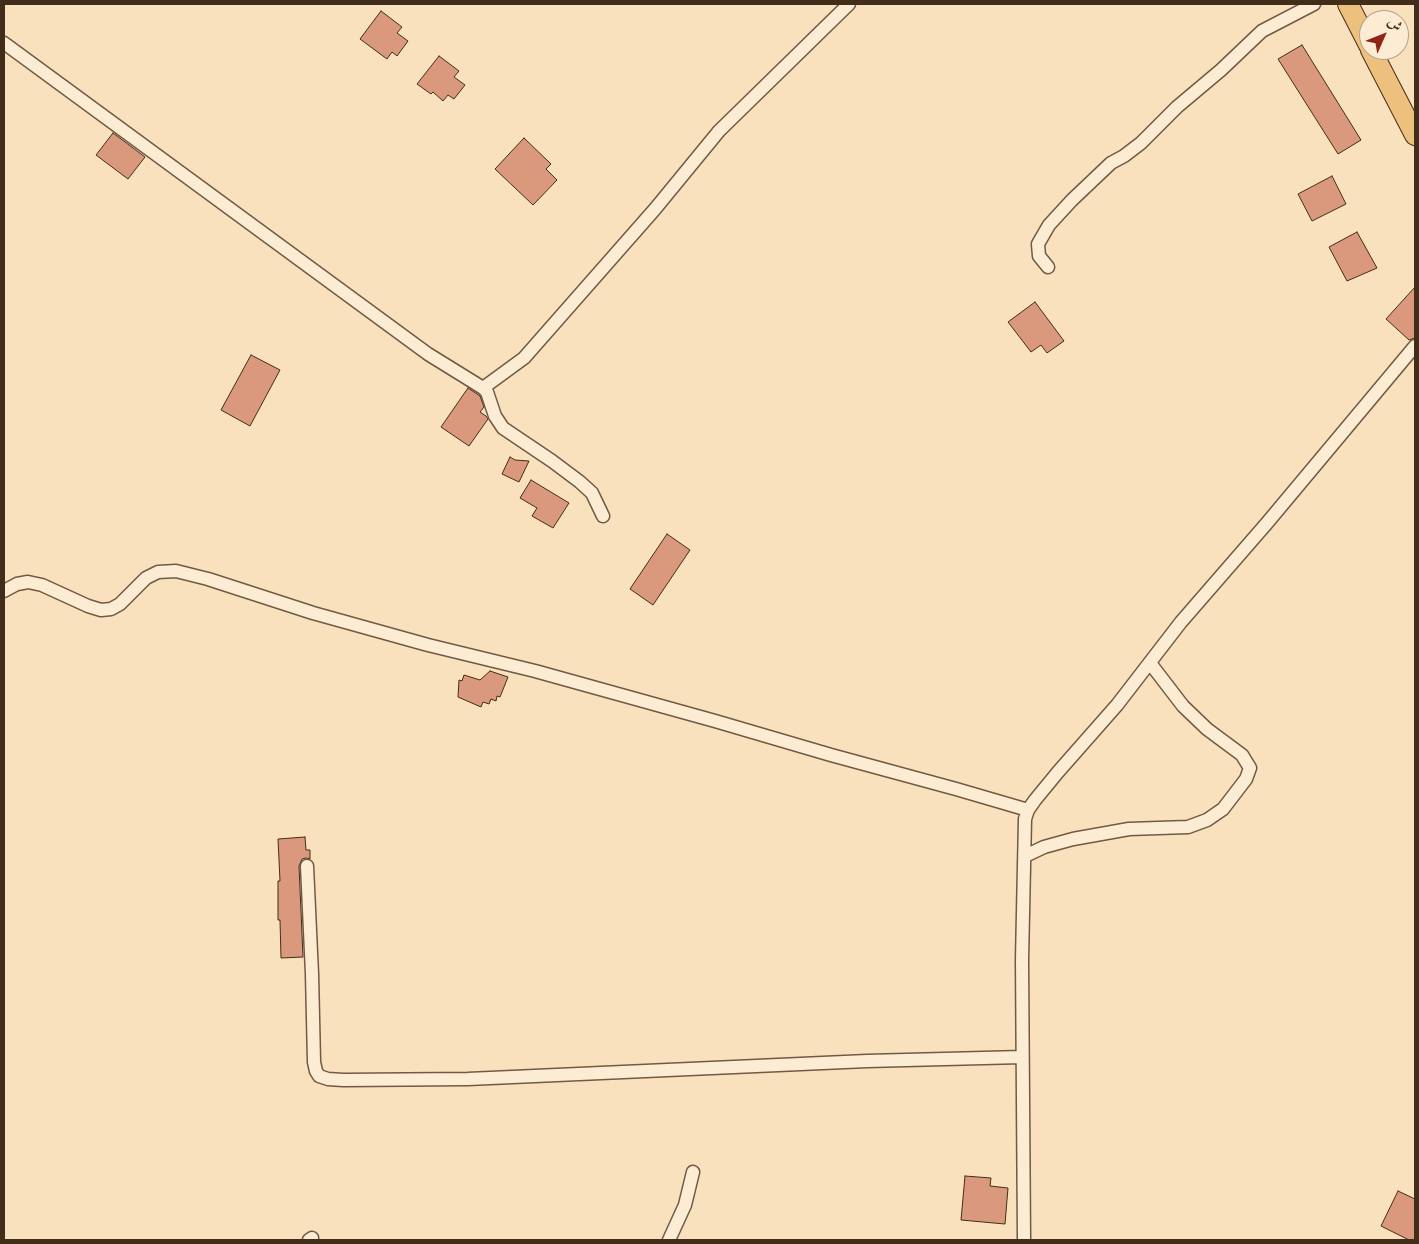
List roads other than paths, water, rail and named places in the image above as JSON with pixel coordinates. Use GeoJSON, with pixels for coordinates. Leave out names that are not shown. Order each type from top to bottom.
{"type":"FeatureCollection","features":[{"type":"Feature","properties":{"kind":"main road"},"geometry":{"type":"LineString","coordinates":[[1348,4],[1359,25]]}},
{"type":"Feature","properties":{"kind":"main road"},"geometry":{"type":"LineString","coordinates":[[1377,60],[1415,135]]}},
{"type":"Feature","properties":{"kind":"street"},"geometry":{"type":"LineString","coordinates":[[484,388],[524,358],[655,209],[719,131],[849,4]]}},
{"type":"Feature","properties":{"kind":"street"},"geometry":{"type":"LineString","coordinates":[[1048,267],[1039,256],[1038,244],[1049,225],[1072,200],[1111,163],[1124,156],[1140,143],[1262,30],[1314,4]]}},
{"type":"Feature","properties":{"kind":"street"},"geometry":{"type":"LineString","coordinates":[[4,43],[420,348],[484,388],[495,416],[503,428],[580,482],[592,493],[603,516]]}},
{"type":"Feature","properties":{"kind":"street"},"geometry":{"type":"LineString","coordinates":[[1024,1240],[1022,960],[1025,819],[1028,810],[1058,772],[1117,705],[1181,622],[1268,523],[1415,346]]}},
{"type":"Feature","properties":{"kind":"street"},"geometry":{"type":"LineString","coordinates":[[4,592],[17,584],[28,582],[42,585],[94,608],[101,610],[111,609],[120,604],[146,578],[158,572],[176,571],[208,579],[313,613],[428,645],[534,671],[1028,810]]}},
{"type":"Feature","properties":{"kind":"street"},"geometry":{"type":"LineString","coordinates":[[1025,856],[1044,847],[1073,839],[1129,829],[1188,827],[1207,820],[1223,810],[1246,779],[1250,768],[1242,755],[1206,729],[1182,706],[1150,663]]}},
{"type":"Feature","properties":{"kind":"street"},"geometry":{"type":"LineString","coordinates":[[307,866],[314,1062],[319,1076],[328,1079],[468,1078],[1022,1057]]}},
{"type":"Feature","properties":{"kind":"street"},"geometry":{"type":"LineString","coordinates":[[669,1240],[685,1204],[693,1172]]}}]}
